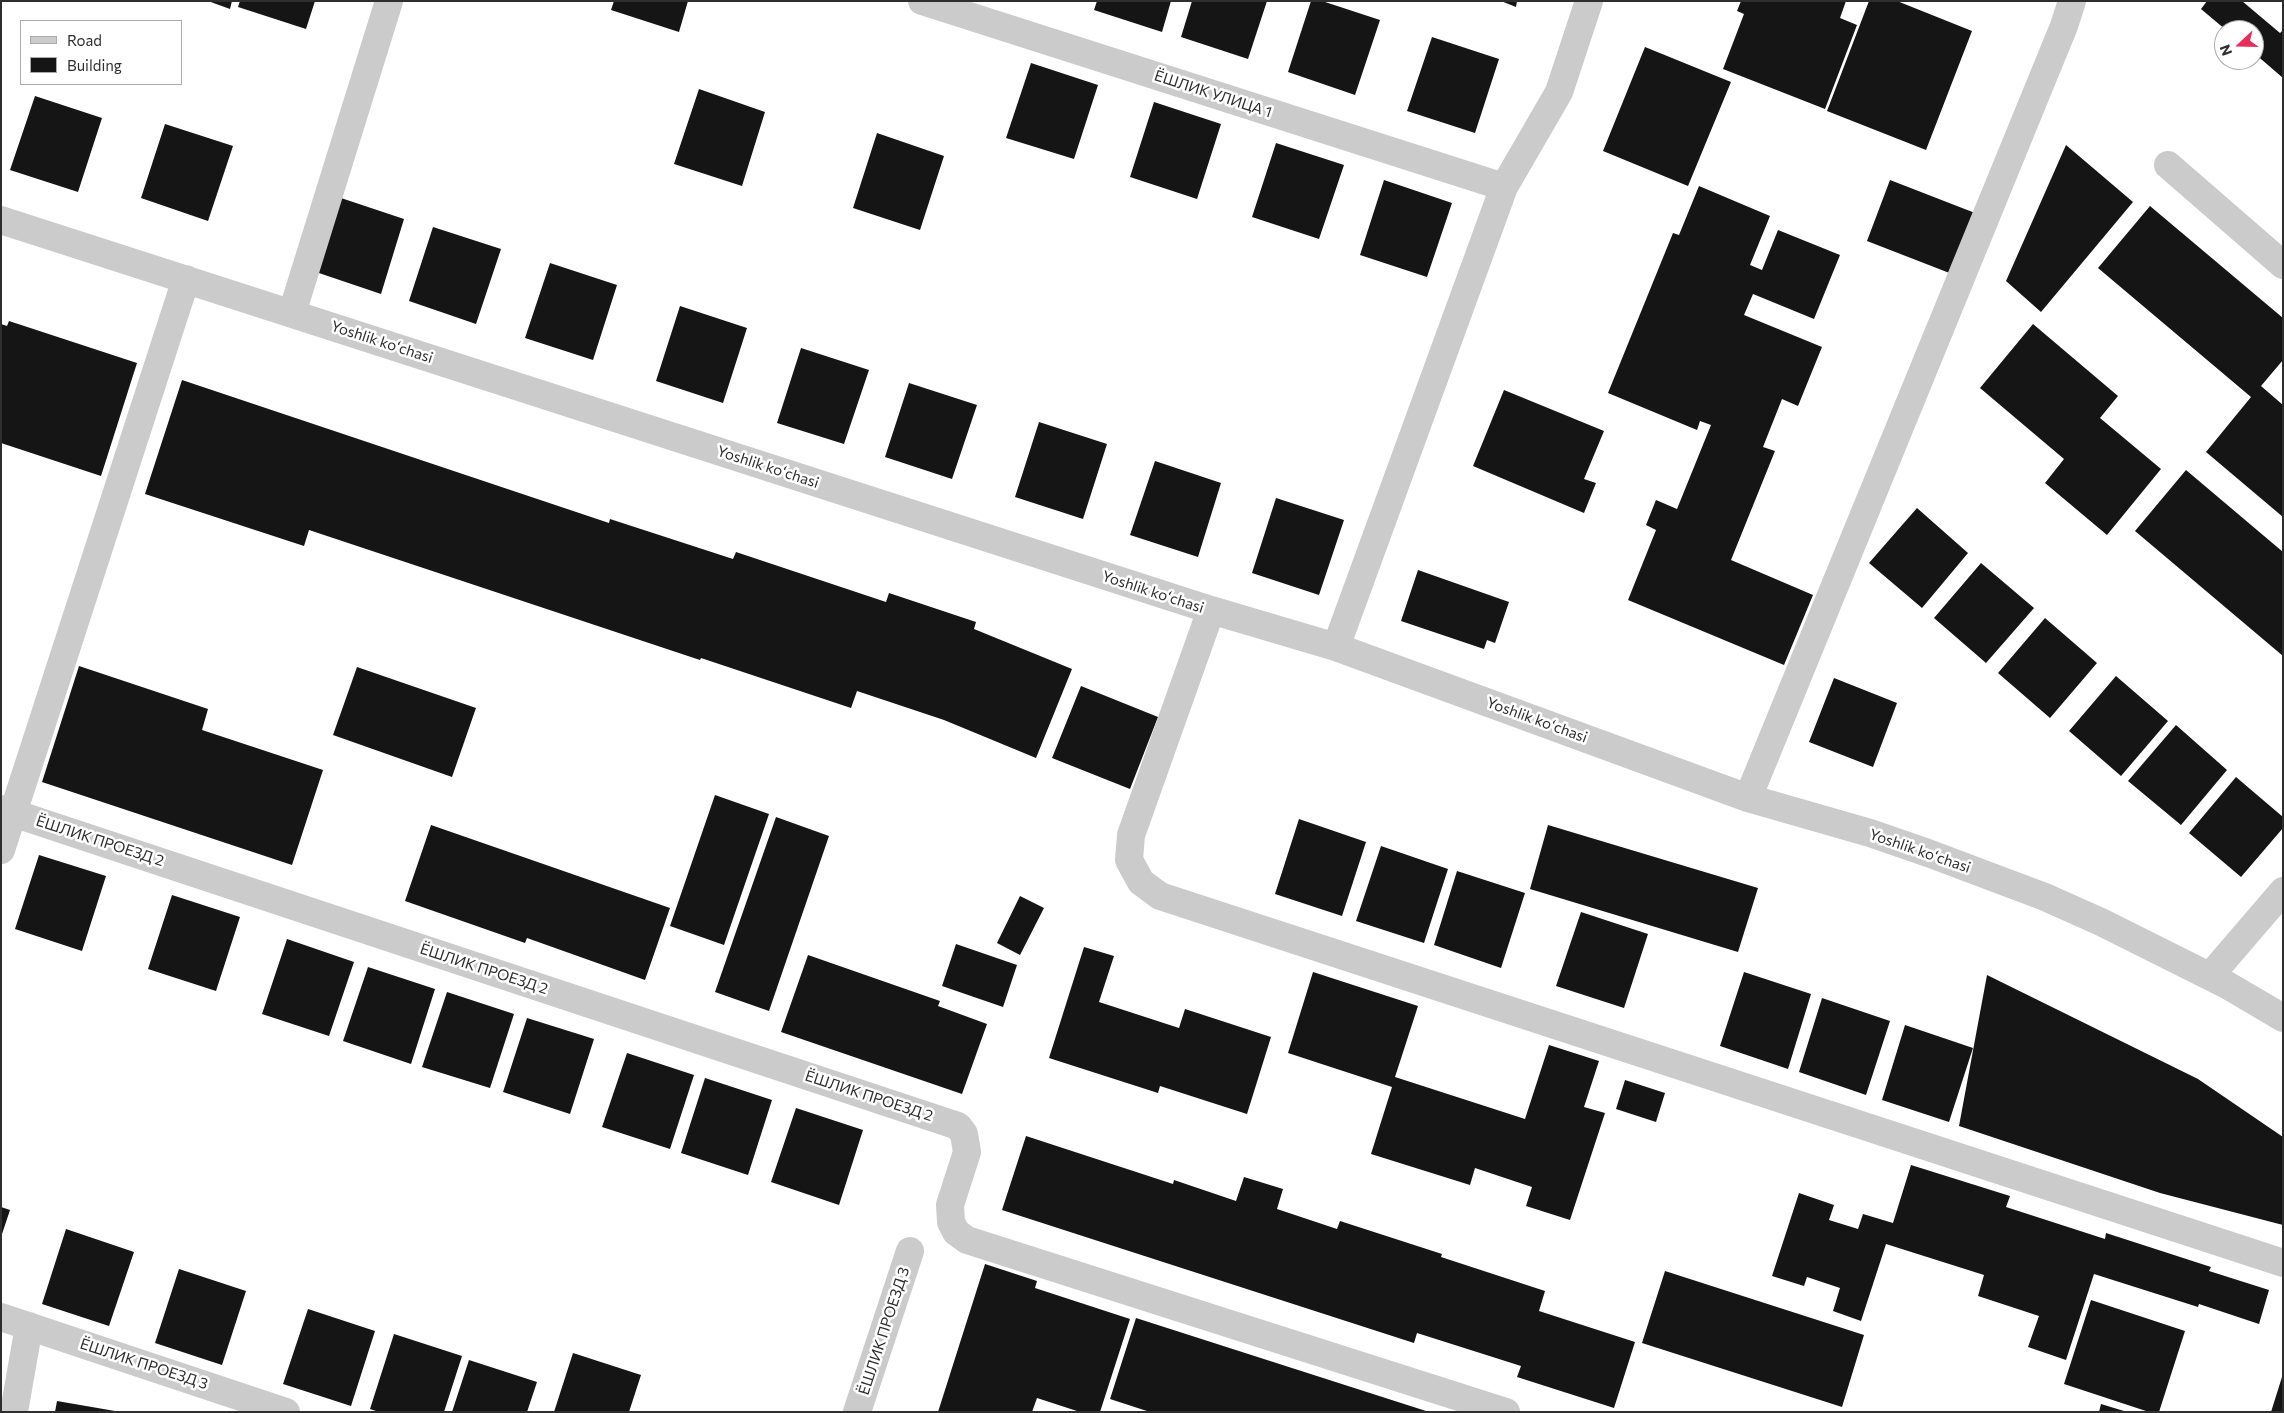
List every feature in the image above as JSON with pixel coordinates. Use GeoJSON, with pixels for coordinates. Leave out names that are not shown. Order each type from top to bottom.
{"type":"FeatureCollection","features":[{"type":"Feature","properties":{"kind":"street"},"geometry":{"type":"LineString","coordinates":[[292,313],[389,1]]}},
{"type":"Feature","properties":{"kind":"street","name":"ЁШЛИК УЛИЦА 1"},"geometry":{"type":"LineString","coordinates":[[922,1],[1504,187]]}},
{"type":"Feature","properties":{"kind":"street"},"geometry":{"type":"LineString","coordinates":[[1336,647],[1504,187],[1559,92],[1589,1]]}},
{"type":"Feature","properties":{"kind":"street"},"geometry":{"type":"LineString","coordinates":[[1748,798],[2064,26],[2072,1]]}},
{"type":"Feature","properties":{"kind":"street"},"geometry":{"type":"LineString","coordinates":[[2168,165],[2283,265]]}},
{"type":"Feature","properties":{"kind":"street","name":"Yoshlik koʻchasi"},"geometry":{"type":"LineString","coordinates":[[1,220],[1211,610],[1336,647],[1748,798],[1870,833],[1995,877],[2101,922],[2210,976],[2283,1018]]}},
{"type":"Feature","properties":{"kind":"street"},"geometry":{"type":"LineString","coordinates":[[1,850],[7,811],[186,279]]}},
{"type":"Feature","properties":{"kind":"street"},"geometry":{"type":"LineString","coordinates":[[1211,610],[1131,835],[1129,860],[1141,882],[1160,896],[2283,1263]]}},
{"type":"Feature","properties":{"kind":"street","name":"ЁШЛИК ПРОЕЗД 2"},"geometry":{"type":"LineString","coordinates":[[7,811],[958,1126],[964,1134],[967,1152],[950,1205],[951,1222],[956,1232],[967,1240],[1506,1412]]}},
{"type":"Feature","properties":{"kind":"street"},"geometry":{"type":"LineString","coordinates":[[2210,976],[2283,891]]}},
{"type":"Feature","properties":{"kind":"street","name":"ЁШЛИК ПРОЕЗД 3"},"geometry":{"type":"LineString","coordinates":[[858,1412],[910,1251]]}},
{"type":"Feature","properties":{"kind":"street","name":"ЁШЛИК ПРОЕЗД 3"},"geometry":{"type":"LineString","coordinates":[[1,1317],[286,1412]]}},
{"type":"Feature","properties":{"kind":"street"},"geometry":{"type":"LineString","coordinates":[[14,1412],[29,1326]]}},
{"type":"Feature","properties":{"kind":"building"},"geometry":{"type":"Polygon","coordinates":[[[208,1],[232,1],[230,9],[208,1]]]}},
{"type":"Feature","properties":{"kind":"building"},"geometry":{"type":"Polygon","coordinates":[[[240,1],[315,1],[306,29],[238,7],[240,1]]]}},
{"type":"Feature","properties":{"kind":"building"},"geometry":{"type":"Polygon","coordinates":[[[614,1],[688,1],[679,32],[611,10],[614,1]]]}},
{"type":"Feature","properties":{"kind":"building"},"geometry":{"type":"Polygon","coordinates":[[[1097,1],[1171,1],[1162,32],[1094,10],[1097,1]]]}},
{"type":"Feature","properties":{"kind":"building"},"geometry":{"type":"Polygon","coordinates":[[[1192,1],[1267,1],[1248,59],[1181,37],[1192,1]]]}},
{"type":"Feature","properties":{"kind":"building"},"geometry":{"type":"Polygon","coordinates":[[[1311,1],[1322,1],[1380,20],[1355,95],[1288,72],[1311,1]]]}},
{"type":"Feature","properties":{"kind":"building"},"geometry":{"type":"Polygon","coordinates":[[[1501,1],[1517,1],[1516,7],[1501,1]]]}},
{"type":"Feature","properties":{"kind":"building"},"geometry":{"type":"Polygon","coordinates":[[[1741,1],[1846,1],[1840,18],[1857,25],[1825,109],[1723,69],[1744,14],[1737,11],[1741,1]]]}},
{"type":"Feature","properties":{"kind":"building"},"geometry":{"type":"Polygon","coordinates":[[[1869,1],[1897,1],[1972,31],[1926,150],[1827,111],[1869,1]]]}},
{"type":"Feature","properties":{"kind":"building"},"geometry":{"type":"Polygon","coordinates":[[[2207,1],[2242,1],[2280,33],[2283,30],[2283,78],[2264,62],[2264,20],[2214,20],[2201,9],[2207,1]]]}},
{"type":"Feature","properties":{"kind":"building"},"geometry":{"type":"Polygon","coordinates":[[[1432,37],[1499,59],[1475,133],[1407,111],[1432,37]]]}},
{"type":"Feature","properties":{"kind":"building"},"geometry":{"type":"Polygon","coordinates":[[[1645,47],[1731,82],[1688,186],[1603,151],[1645,47]]]}},
{"type":"Feature","properties":{"kind":"building"},"geometry":{"type":"Polygon","coordinates":[[[1031,63],[1098,85],[1074,159],[1006,138],[1031,63]]]}},
{"type":"Feature","properties":{"kind":"building"},"geometry":{"type":"Polygon","coordinates":[[[699,89],[765,112],[742,186],[674,164],[699,89]]]}},
{"type":"Feature","properties":{"kind":"building"},"geometry":{"type":"Polygon","coordinates":[[[35,96],[102,118],[78,192],[10,170],[35,96]]]}},
{"type":"Feature","properties":{"kind":"building"},"geometry":{"type":"Polygon","coordinates":[[[1154,102],[1221,124],[1197,199],[1130,177],[1154,102]]]}},
{"type":"Feature","properties":{"kind":"building"},"geometry":{"type":"Polygon","coordinates":[[[165,124],[233,146],[208,221],[141,198],[165,124]]]}},
{"type":"Feature","properties":{"kind":"building"},"geometry":{"type":"Polygon","coordinates":[[[877,133],[944,156],[920,230],[853,208],[877,133]]]}},
{"type":"Feature","properties":{"kind":"building"},"geometry":{"type":"Polygon","coordinates":[[[1276,143],[1344,165],[1319,239],[1252,217],[1276,143]]]}},
{"type":"Feature","properties":{"kind":"building"},"geometry":{"type":"Polygon","coordinates":[[[2066,145],[2133,202],[2041,312],[2006,281],[2066,145]]]}},
{"type":"Feature","properties":{"kind":"building"},"geometry":{"type":"Polygon","coordinates":[[[1384,180],[1452,203],[1427,277],[1360,255],[1384,180]]]}},
{"type":"Feature","properties":{"kind":"building"},"geometry":{"type":"Polygon","coordinates":[[[1890,180],[1975,213],[1952,274],[1867,241],[1890,180]]]}},
{"type":"Feature","properties":{"kind":"building"},"geometry":{"type":"Polygon","coordinates":[[[1699,186],[1770,216],[1750,265],[1762,270],[1778,230],[1840,255],[1814,319],[1753,294],[1744,315],[1822,347],[1798,406],[1782,399],[1763,447],[1775,451],[1731,560],[1813,595],[1784,665],[1628,600],[1656,530],[1646,525],[1656,500],[1677,509],[1711,425],[1700,421],[1697,430],[1608,393],[1673,233],[1679,235],[1699,186]]]}},
{"type":"Feature","properties":{"kind":"building"},"geometry":{"type":"Polygon","coordinates":[[[338,197],[404,219],[381,294],[313,271],[338,197]]]}},
{"type":"Feature","properties":{"kind":"building"},"geometry":{"type":"Polygon","coordinates":[[[2150,206],[2283,318],[2283,360],[2261,386],[2283,405],[2283,517],[2206,452],[2251,397],[2098,268],[2150,206]]]}},
{"type":"Feature","properties":{"kind":"building"},"geometry":{"type":"Polygon","coordinates":[[[433,227],[501,249],[476,324],[409,301],[433,227]]]}},
{"type":"Feature","properties":{"kind":"building"},"geometry":{"type":"Polygon","coordinates":[[[550,263],[617,285],[593,360],[525,338],[550,263]]]}},
{"type":"Feature","properties":{"kind":"building"},"geometry":{"type":"Polygon","coordinates":[[[680,306],[747,328],[723,403],[656,381],[680,306]]]}},
{"type":"Feature","properties":{"kind":"building"},"geometry":{"type":"Polygon","coordinates":[[[9,321],[137,363],[101,476],[1,443],[1,324],[7,326],[9,321]]]}},
{"type":"Feature","properties":{"kind":"building"},"geometry":{"type":"Polygon","coordinates":[[[2033,324],[2118,396],[2100,418],[2161,469],[2107,535],[2045,483],[2064,459],[1980,388],[2033,324]]]}},
{"type":"Feature","properties":{"kind":"building"},"geometry":{"type":"Polygon","coordinates":[[[801,348],[869,370],[844,444],[777,423],[801,348]]]}},
{"type":"Feature","properties":{"kind":"building"},"geometry":{"type":"Polygon","coordinates":[[[182,380],[609,523],[610,519],[733,559],[736,552],[886,602],[889,593],[976,622],[974,629],[1072,669],[1036,758],[944,720],[857,691],[851,708],[701,658],[700,660],[309,530],[304,546],[145,494],[182,380]]]}},
{"type":"Feature","properties":{"kind":"building"},"geometry":{"type":"Polygon","coordinates":[[[909,383],[977,405],[952,479],[885,457],[909,383]]]}},
{"type":"Feature","properties":{"kind":"building"},"geometry":{"type":"Polygon","coordinates":[[[1504,390],[1604,431],[1584,479],[1596,483],[1584,513],[1473,466],[1504,390]]]}},
{"type":"Feature","properties":{"kind":"building"},"geometry":{"type":"Polygon","coordinates":[[[1039,422],[1107,444],[1083,519],[1015,497],[1039,422]]]}},
{"type":"Feature","properties":{"kind":"building"},"geometry":{"type":"Polygon","coordinates":[[[1155,461],[1221,483],[1198,557],[1130,535],[1155,461]]]}},
{"type":"Feature","properties":{"kind":"building"},"geometry":{"type":"Polygon","coordinates":[[[2186,470],[2283,552],[2283,656],[2135,531],[2186,470]]]}},
{"type":"Feature","properties":{"kind":"building"},"geometry":{"type":"Polygon","coordinates":[[[1276,498],[1344,520],[1319,595],[1252,573],[1276,498]]]}},
{"type":"Feature","properties":{"kind":"building"},"geometry":{"type":"Polygon","coordinates":[[[1917,508],[1968,553],[1922,608],[1869,563],[1917,508]]]}},
{"type":"Feature","properties":{"kind":"building"},"geometry":{"type":"Polygon","coordinates":[[[1981,563],[2034,608],[1986,663],[1934,618],[1981,563]]]}},
{"type":"Feature","properties":{"kind":"building"},"geometry":{"type":"Polygon","coordinates":[[[1418,570],[1509,602],[1495,643],[1487,640],[1484,649],[1401,621],[1418,570]]]}},
{"type":"Feature","properties":{"kind":"building"},"geometry":{"type":"Polygon","coordinates":[[[2045,618],[2097,663],[2050,718],[1998,673],[2045,618]]]}},
{"type":"Feature","properties":{"kind":"building"},"geometry":{"type":"Polygon","coordinates":[[[79,666],[208,709],[202,730],[323,770],[292,865],[42,782],[79,666]]]}},
{"type":"Feature","properties":{"kind":"building"},"geometry":{"type":"Polygon","coordinates":[[[357,667],[476,708],[452,777],[333,735],[357,667]]]}},
{"type":"Feature","properties":{"kind":"building"},"geometry":{"type":"Polygon","coordinates":[[[2116,676],[2168,721],[2121,776],[2069,731],[2116,676]]]}},
{"type":"Feature","properties":{"kind":"building"},"geometry":{"type":"Polygon","coordinates":[[[1834,678],[1897,703],[1873,767],[1809,742],[1834,678]]]}},
{"type":"Feature","properties":{"kind":"building"},"geometry":{"type":"Polygon","coordinates":[[[1081,686],[1158,717],[1130,789],[1052,758],[1081,686]]]}},
{"type":"Feature","properties":{"kind":"building"},"geometry":{"type":"Polygon","coordinates":[[[2176,725],[2227,770],[2181,825],[2128,781],[2176,725]]]}},
{"type":"Feature","properties":{"kind":"building"},"geometry":{"type":"Polygon","coordinates":[[[2236,777],[2283,817],[2283,828],[2241,877],[2189,833],[2236,777]]]}},
{"type":"Feature","properties":{"kind":"building"},"geometry":{"type":"Polygon","coordinates":[[[715,795],[769,814],[724,945],[670,926],[715,795]]]}},
{"type":"Feature","properties":{"kind":"building"},"geometry":{"type":"Polygon","coordinates":[[[776,817],[829,836],[769,1011],[715,992],[776,817]]]}},
{"type":"Feature","properties":{"kind":"building"},"geometry":{"type":"Polygon","coordinates":[[[1299,819],[1366,842],[1342,916],[1275,894],[1299,819]]]}},
{"type":"Feature","properties":{"kind":"building"},"geometry":{"type":"Polygon","coordinates":[[[431,825],[670,908],[645,980],[527,938],[525,943],[405,901],[431,825]]]}},
{"type":"Feature","properties":{"kind":"building"},"geometry":{"type":"Polygon","coordinates":[[[1548,825],[1758,888],[1738,952],[1530,889],[1548,825]]]}},
{"type":"Feature","properties":{"kind":"building"},"geometry":{"type":"Polygon","coordinates":[[[1381,846],[1448,869],[1424,943],[1356,921],[1381,846]]]}},
{"type":"Feature","properties":{"kind":"building"},"geometry":{"type":"Polygon","coordinates":[[[39,855],[106,876],[82,951],[15,929],[39,855]]]}},
{"type":"Feature","properties":{"kind":"building"},"geometry":{"type":"Polygon","coordinates":[[[1457,871],[1525,893],[1501,968],[1434,945],[1457,871]]]}},
{"type":"Feature","properties":{"kind":"building"},"geometry":{"type":"Polygon","coordinates":[[[172,895],[240,917],[216,991],[148,969],[172,895]]]}},
{"type":"Feature","properties":{"kind":"building"},"geometry":{"type":"Polygon","coordinates":[[[1020,896],[1044,908],[1020,955],[997,943],[1020,896]]]}},
{"type":"Feature","properties":{"kind":"building"},"geometry":{"type":"Polygon","coordinates":[[[1581,912],[1648,934],[1624,1008],[1556,986],[1581,912]]]}},
{"type":"Feature","properties":{"kind":"building"},"geometry":{"type":"Polygon","coordinates":[[[287,939],[354,962],[329,1036],[262,1014],[287,939]]]}},
{"type":"Feature","properties":{"kind":"building"},"geometry":{"type":"Polygon","coordinates":[[[956,944],[1017,965],[1003,1007],[942,986],[956,944]]]}},
{"type":"Feature","properties":{"kind":"building"},"geometry":{"type":"Polygon","coordinates":[[[1084,947],[1114,956],[1099,1002],[1179,1028],[1185,1009],[1271,1037],[1247,1114],[1160,1086],[1158,1093],[1049,1058],[1084,947]]]}},
{"type":"Feature","properties":{"kind":"building"},"geometry":{"type":"Polygon","coordinates":[[[808,955],[940,1001],[938,1006],[987,1024],[962,1094],[781,1032],[808,955]]]}},
{"type":"Feature","properties":{"kind":"building"},"geometry":{"type":"Polygon","coordinates":[[[368,967],[435,989],[411,1064],[343,1041],[368,967]]]}},
{"type":"Feature","properties":{"kind":"building"},"geometry":{"type":"Polygon","coordinates":[[[1313,972],[1418,1006],[1395,1077],[1525,1119],[1549,1045],[1599,1061],[1584,1107],[1605,1113],[1570,1220],[1526,1206],[1532,1187],[1475,1168],[1470,1185],[1371,1154],[1392,1087],[1288,1053],[1313,972]]]}},
{"type":"Feature","properties":{"kind":"building"},"geometry":{"type":"Polygon","coordinates":[[[1744,972],[1811,994],[1788,1069],[1720,1046],[1744,972]]]}},
{"type":"Feature","properties":{"kind":"building"},"geometry":{"type":"Polygon","coordinates":[[[1987,975],[2198,1079],[2283,1137],[2283,1225],[2160,1193],[1959,1126],[1987,975]]]}},
{"type":"Feature","properties":{"kind":"building"},"geometry":{"type":"Polygon","coordinates":[[[447,992],[514,1014],[490,1088],[422,1067],[447,992]]]}},
{"type":"Feature","properties":{"kind":"building"},"geometry":{"type":"Polygon","coordinates":[[[1822,998],[1890,1021],[1866,1095],[1799,1072],[1822,998]]]}},
{"type":"Feature","properties":{"kind":"building"},"geometry":{"type":"Polygon","coordinates":[[[527,1018],[594,1039],[570,1114],[503,1092],[527,1018]]]}},
{"type":"Feature","properties":{"kind":"building"},"geometry":{"type":"Polygon","coordinates":[[[1905,1025],[1973,1048],[1949,1122],[1882,1100],[1905,1025]]]}},
{"type":"Feature","properties":{"kind":"building"},"geometry":{"type":"Polygon","coordinates":[[[627,1053],[694,1075],[670,1149],[602,1127],[627,1053]]]}},
{"type":"Feature","properties":{"kind":"building"},"geometry":{"type":"Polygon","coordinates":[[[705,1078],[772,1100],[748,1175],[681,1153],[705,1078]]]}},
{"type":"Feature","properties":{"kind":"building"},"geometry":{"type":"Polygon","coordinates":[[[1625,1080],[1665,1093],[1656,1122],[1616,1109],[1625,1080]]]}},
{"type":"Feature","properties":{"kind":"building"},"geometry":{"type":"Polygon","coordinates":[[[796,1108],[863,1130],[839,1205],[771,1182],[796,1108]]]}},
{"type":"Feature","properties":{"kind":"building"},"geometry":{"type":"Polygon","coordinates":[[[1026,1136],[1173,1184],[1174,1180],[1236,1201],[1244,1177],[1283,1189],[1277,1209],[1337,1229],[1340,1221],[1442,1254],[1441,1257],[1545,1291],[1539,1311],[1635,1342],[1614,1408],[1517,1377],[1521,1366],[1417,1333],[1414,1343],[1002,1210],[1026,1136]]]}},
{"type":"Feature","properties":{"kind":"building"},"geometry":{"type":"Polygon","coordinates":[[[1911,1165],[2010,1196],[2006,1207],[2105,1239],[2106,1233],[2211,1267],[2209,1271],[2269,1290],[2259,1324],[2199,1304],[2198,1307],[2094,1274],[2066,1360],[2028,1347],[2039,1316],[1978,1296],[1984,1275],[1886,1244],[1861,1321],[1833,1311],[1840,1288],[1807,1277],[1804,1286],[1772,1276],[1799,1193],[1834,1205],[1829,1220],[1858,1229],[1863,1214],[1893,1223],[1911,1165]]]}},
{"type":"Feature","properties":{"kind":"building"},"geometry":{"type":"Polygon","coordinates":[[[1,1207],[10,1210],[2,1234],[1,1234],[1,1207]]]}},
{"type":"Feature","properties":{"kind":"building"},"geometry":{"type":"Polygon","coordinates":[[[66,1229],[134,1252],[109,1326],[42,1304],[66,1229]]]}},
{"type":"Feature","properties":{"kind":"building"},"geometry":{"type":"Polygon","coordinates":[[[985,1264],[1037,1281],[1035,1288],[1130,1319],[1100,1412],[1080,1412],[1037,1398],[1032,1412],[938,1412],[985,1264]]]}},
{"type":"Feature","properties":{"kind":"building"},"geometry":{"type":"Polygon","coordinates":[[[179,1269],[246,1291],[222,1365],[155,1343],[179,1269]]]}},
{"type":"Feature","properties":{"kind":"building"},"geometry":{"type":"Polygon","coordinates":[[[1665,1271],[1864,1335],[1842,1407],[1642,1343],[1665,1271]]]}},
{"type":"Feature","properties":{"kind":"building"},"geometry":{"type":"Polygon","coordinates":[[[2091,1300],[2185,1331],[2159,1412],[2149,1412],[2064,1384],[2091,1300]]]}},
{"type":"Feature","properties":{"kind":"building"},"geometry":{"type":"Polygon","coordinates":[[[308,1309],[375,1331],[351,1406],[283,1384],[308,1309]]]}},
{"type":"Feature","properties":{"kind":"building"},"geometry":{"type":"Polygon","coordinates":[[[1136,1318],[1426,1412],[1150,1412],[1110,1399],[1136,1318]]]}},
{"type":"Feature","properties":{"kind":"building"},"geometry":{"type":"Polygon","coordinates":[[[394,1334],[462,1356],[444,1412],[379,1412],[370,1409],[394,1334]]]}},
{"type":"Feature","properties":{"kind":"building"},"geometry":{"type":"Polygon","coordinates":[[[573,1353],[641,1375],[629,1412],[554,1412],[573,1353]]]}},
{"type":"Feature","properties":{"kind":"building"},"geometry":{"type":"Polygon","coordinates":[[[469,1360],[537,1382],[527,1412],[452,1412],[469,1360]]]}},
{"type":"Feature","properties":{"kind":"building"},"geometry":{"type":"Polygon","coordinates":[[[2282,1377],[2283,1412],[2271,1412],[2282,1377]]]}},
{"type":"Feature","properties":{"kind":"building"},"geometry":{"type":"Polygon","coordinates":[[[57,1401],[115,1411],[55,1412],[57,1401]]]}},
{"type":"Feature","properties":{"kind":"building"},"geometry":{"type":"Polygon","coordinates":[[[2101,1404],[2124,1411],[2124,1412],[2099,1412],[2101,1404]]]}}]}
